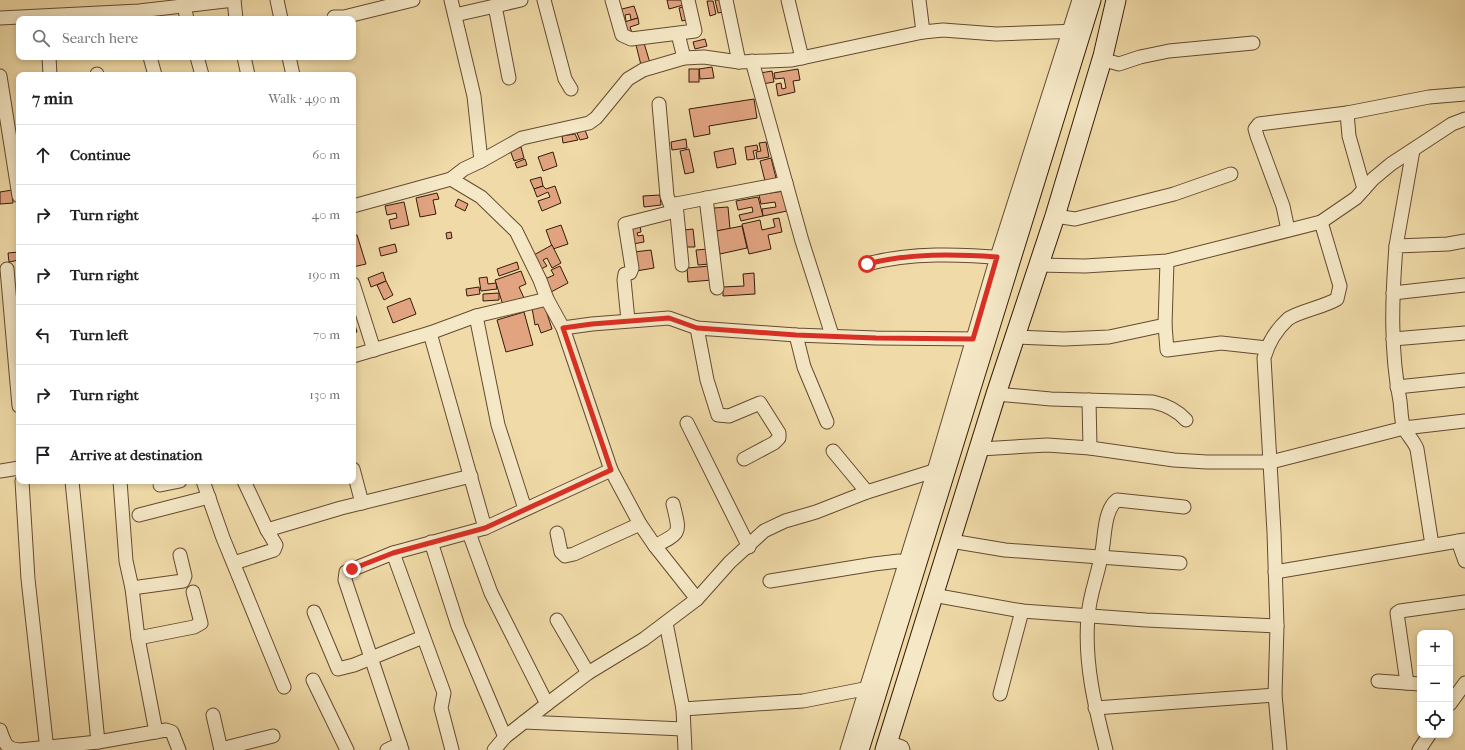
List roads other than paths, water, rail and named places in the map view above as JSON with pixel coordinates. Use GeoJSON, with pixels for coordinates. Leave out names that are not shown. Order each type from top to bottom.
{"type":"FeatureCollection","features":[{"type":"Feature","properties":{"kind":"main road"},"geometry":{"type":"LineString","coordinates":[[859,750],[872,688],[1004,258],[1076,31],[1091,0]]}},
{"type":"Feature","properties":{"kind":"main road"},"geometry":{"type":"LineString","coordinates":[[892,747],[933,596],[996,394],[1016,337],[1037,265],[1055,216],[1102,56],[1116,0]]}},
{"type":"Feature","properties":{"kind":"street"},"geometry":{"type":"LineString","coordinates":[[93,16],[186,13],[234,0],[236,16]]}},
{"type":"Feature","properties":{"kind":"street"},"geometry":{"type":"LineString","coordinates":[[277,0],[280,16]]}},
{"type":"Feature","properties":{"kind":"street"},"geometry":{"type":"LineString","coordinates":[[344,16],[413,0]]}},
{"type":"Feature","properties":{"kind":"street"},"geometry":{"type":"LineString","coordinates":[[451,0],[474,96],[481,161]]}},
{"type":"Feature","properties":{"kind":"street"},"geometry":{"type":"LineString","coordinates":[[455,15],[521,0]]}},
{"type":"Feature","properties":{"kind":"street"},"geometry":{"type":"LineString","coordinates":[[544,0],[565,79],[571,89]]}},
{"type":"Feature","properties":{"kind":"street"},"geometry":{"type":"LineString","coordinates":[[612,0],[622,35],[631,39],[693,32],[696,30],[688,0]]}},
{"type":"Feature","properties":{"kind":"street"},"geometry":{"type":"LineString","coordinates":[[726,0],[745,62],[786,182],[802,241],[832,335]]}},
{"type":"Feature","properties":{"kind":"street"},"geometry":{"type":"LineString","coordinates":[[788,0],[802,58]]}},
{"type":"Feature","properties":{"kind":"street"},"geometry":{"type":"LineString","coordinates":[[919,0],[923,32]]}},
{"type":"Feature","properties":{"kind":"street"},"geometry":{"type":"LineString","coordinates":[[356,205],[451,179],[464,169],[522,138],[590,123],[596,118],[628,79],[643,70],[684,58],[704,57],[745,62],[802,58],[923,32],[943,30],[996,34],[1076,31],[1079,0]]}},
{"type":"Feature","properties":{"kind":"street"},"geometry":{"type":"LineString","coordinates":[[495,6],[510,78]]}},
{"type":"Feature","properties":{"kind":"street"},"geometry":{"type":"LineString","coordinates":[[0,18],[16,18]]}},
{"type":"Feature","properties":{"kind":"street"},"geometry":{"type":"LineString","coordinates":[[678,34],[684,58]]}},
{"type":"Feature","properties":{"kind":"street"},"geometry":{"type":"LineString","coordinates":[[1102,56],[1108,61],[1120,64],[1140,57],[1169,51],[1252,43]]}},
{"type":"Feature","properties":{"kind":"street"},"geometry":{"type":"LineString","coordinates":[[49,60],[50,72]]}},
{"type":"Feature","properties":{"kind":"street"},"geometry":{"type":"LineString","coordinates":[[151,60],[154,72]]}},
{"type":"Feature","properties":{"kind":"street"},"geometry":{"type":"LineString","coordinates":[[198,60],[201,72]]}},
{"type":"Feature","properties":{"kind":"street"},"geometry":{"type":"LineString","coordinates":[[245,60],[247,72]]}},
{"type":"Feature","properties":{"kind":"street"},"geometry":{"type":"LineString","coordinates":[[290,60],[292,72]]}},
{"type":"Feature","properties":{"kind":"street"},"geometry":{"type":"LineString","coordinates":[[0,76],[16,162]]}},
{"type":"Feature","properties":{"kind":"street"},"geometry":{"type":"LineString","coordinates":[[1288,230],[1283,206],[1255,129],[1259,124],[1347,113],[1429,97],[1465,94]]}},
{"type":"Feature","properties":{"kind":"street"},"geometry":{"type":"LineString","coordinates":[[659,104],[667,196],[674,207],[682,265]]}},
{"type":"Feature","properties":{"kind":"street"},"geometry":{"type":"LineString","coordinates":[[1347,113],[1349,136],[1364,189]]}},
{"type":"Feature","properties":{"kind":"street"},"geometry":{"type":"LineString","coordinates":[[1037,265],[1085,266],[1167,261],[1321,222],[1338,212],[1391,164],[1452,124],[1465,119]]}},
{"type":"Feature","properties":{"kind":"street"},"geometry":{"type":"LineString","coordinates":[[1412,150],[1396,246],[1393,293],[1393,339],[1397,387],[1404,428],[1414,440],[1417,449],[1432,545]]}},
{"type":"Feature","properties":{"kind":"street"},"geometry":{"type":"LineString","coordinates":[[1055,216],[1075,219],[1081,218],[1174,194],[1231,174]]}},
{"type":"Feature","properties":{"kind":"street"},"geometry":{"type":"LineString","coordinates":[[451,179],[481,197],[516,231],[540,280],[547,299],[563,328],[611,470],[640,524],[655,546],[697,598]]}},
{"type":"Feature","properties":{"kind":"street"},"geometry":{"type":"LineString","coordinates":[[628,320],[624,280],[625,274],[630,273],[632,268],[625,224],[668,213],[674,207],[706,198],[786,182]]}},
{"type":"Feature","properties":{"kind":"street"},"geometry":{"type":"LineString","coordinates":[[706,198],[718,288]]}},
{"type":"Feature","properties":{"kind":"street"},"geometry":{"type":"LineString","coordinates":[[1280,750],[1276,695],[1276,572],[1264,358],[1273,337],[1289,318],[1329,304],[1337,299],[1340,286],[1321,222]]}},
{"type":"Feature","properties":{"kind":"street"},"geometry":{"type":"LineString","coordinates":[[1396,246],[1465,242]]}},
{"type":"Feature","properties":{"kind":"street"},"geometry":{"type":"LineString","coordinates":[[867,264],[883,260],[956,254],[1004,258]]}},
{"type":"Feature","properties":{"kind":"street"},"geometry":{"type":"LineString","coordinates":[[1167,261],[1165,325],[1167,350],[1222,343],[1267,348]]}},
{"type":"Feature","properties":{"kind":"street"},"geometry":{"type":"LineString","coordinates":[[9,269],[16,365]]}},
{"type":"Feature","properties":{"kind":"street"},"geometry":{"type":"LineString","coordinates":[[1393,293],[1465,285]]}},
{"type":"Feature","properties":{"kind":"street"},"geometry":{"type":"LineString","coordinates":[[356,293],[374,350]]}},
{"type":"Feature","properties":{"kind":"street"},"geometry":{"type":"LineString","coordinates":[[356,355],[430,333],[476,316],[547,299]]}},
{"type":"Feature","properties":{"kind":"street"},"geometry":{"type":"LineString","coordinates":[[476,316],[498,425],[525,509]]}},
{"type":"Feature","properties":{"kind":"street"},"geometry":{"type":"LineString","coordinates":[[563,328],[628,320],[669,318],[697,328],[796,335],[832,335],[876,338],[980,339]]}},
{"type":"Feature","properties":{"kind":"street"},"geometry":{"type":"LineString","coordinates":[[1016,337],[1064,339],[1109,337],[1130,334],[1165,325]]}},
{"type":"Feature","properties":{"kind":"street"},"geometry":{"type":"LineString","coordinates":[[697,328],[707,380],[718,415],[729,416],[760,403],[779,434],[779,438],[774,443],[744,459]]}},
{"type":"Feature","properties":{"kind":"street"},"geometry":{"type":"LineString","coordinates":[[430,333],[485,528]]}},
{"type":"Feature","properties":{"kind":"street"},"geometry":{"type":"LineString","coordinates":[[1393,339],[1465,333]]}},
{"type":"Feature","properties":{"kind":"street"},"geometry":{"type":"LineString","coordinates":[[796,335],[804,367],[827,422]]}},
{"type":"Feature","properties":{"kind":"street"},"geometry":{"type":"LineString","coordinates":[[1397,387],[1465,380]]}},
{"type":"Feature","properties":{"kind":"street"},"geometry":{"type":"LineString","coordinates":[[996,394],[1089,400],[1153,402],[1167,405],[1180,413],[1186,420]]}},
{"type":"Feature","properties":{"kind":"street"},"geometry":{"type":"LineString","coordinates":[[1089,400],[1090,448]]}},
{"type":"Feature","properties":{"kind":"street"},"geometry":{"type":"LineString","coordinates":[[980,449],[1047,445],[1090,448],[1174,460],[1207,462],[1271,462],[1404,428],[1465,421]]}},
{"type":"Feature","properties":{"kind":"street"},"geometry":{"type":"LineString","coordinates":[[687,423],[748,546]]}},
{"type":"Feature","properties":{"kind":"street"},"geometry":{"type":"LineString","coordinates":[[833,451],[868,492]]}},
{"type":"Feature","properties":{"kind":"street"},"geometry":{"type":"LineString","coordinates":[[0,471],[16,468]]}},
{"type":"Feature","properties":{"kind":"street"},"geometry":{"type":"LineString","coordinates":[[494,750],[505,736],[588,673],[644,639],[697,598],[730,562],[764,531],[785,521],[816,512],[868,492],[940,469]]}},
{"type":"Feature","properties":{"kind":"street"},"geometry":{"type":"LineString","coordinates":[[387,750],[401,747],[344,576],[346,572],[393,553],[485,528],[611,470]]}},
{"type":"Feature","properties":{"kind":"street"},"geometry":{"type":"LineString","coordinates":[[266,530],[362,503],[471,476]]}},
{"type":"Feature","properties":{"kind":"street"},"geometry":{"type":"LineString","coordinates":[[356,480],[362,503]]}},
{"type":"Feature","properties":{"kind":"street"},"geometry":{"type":"LineString","coordinates":[[22,484],[28,579],[46,748]]}},
{"type":"Feature","properties":{"kind":"street"},"geometry":{"type":"LineString","coordinates":[[72,484],[98,742]]}},
{"type":"Feature","properties":{"kind":"street"},"geometry":{"type":"LineString","coordinates":[[120,484],[124,547],[132,588],[138,638],[156,732]]}},
{"type":"Feature","properties":{"kind":"street"},"geometry":{"type":"LineString","coordinates":[[160,485],[165,484]]}},
{"type":"Feature","properties":{"kind":"street"},"geometry":{"type":"LineString","coordinates":[[204,484],[223,538],[284,687]]}},
{"type":"Feature","properties":{"kind":"street"},"geometry":{"type":"LineString","coordinates":[[234,563],[274,550],[276,545],[266,530],[245,484]]}},
{"type":"Feature","properties":{"kind":"street"},"geometry":{"type":"LineString","coordinates":[[139,515],[210,497]]}},
{"type":"Feature","properties":{"kind":"street"},"geometry":{"type":"LineString","coordinates":[[1106,750],[1095,708],[1088,653],[1088,616],[1108,516],[1112,504],[1117,500],[1184,507]]}},
{"type":"Feature","properties":{"kind":"street"},"geometry":{"type":"LineString","coordinates":[[655,546],[675,536],[678,529],[673,504]]}},
{"type":"Feature","properties":{"kind":"street"},"geometry":{"type":"LineString","coordinates":[[557,533],[560,552],[565,556],[574,554],[640,524]]}},
{"type":"Feature","properties":{"kind":"street"},"geometry":{"type":"LineString","coordinates":[[469,533],[491,593],[547,704]]}},
{"type":"Feature","properties":{"kind":"street"},"geometry":{"type":"LineString","coordinates":[[1276,572],[1461,540],[1465,561]]}},
{"type":"Feature","properties":{"kind":"street"},"geometry":{"type":"LineString","coordinates":[[951,541],[1005,550],[1180,563]]}},
{"type":"Feature","properties":{"kind":"street"},"geometry":{"type":"LineString","coordinates":[[431,542],[458,626],[505,736]]}},
{"type":"Feature","properties":{"kind":"street"},"geometry":{"type":"LineString","coordinates":[[393,553],[444,693],[441,708],[452,750]]}},
{"type":"Feature","properties":{"kind":"street"},"geometry":{"type":"LineString","coordinates":[[132,588],[183,581],[185,576],[180,555]]}},
{"type":"Feature","properties":{"kind":"street"},"geometry":{"type":"LineString","coordinates":[[770,581],[874,564],[899,561],[911,564]]}},
{"type":"Feature","properties":{"kind":"street"},"geometry":{"type":"LineString","coordinates":[[138,638],[194,627],[201,623],[193,592]]}},
{"type":"Feature","properties":{"kind":"street"},"geometry":{"type":"LineString","coordinates":[[933,596],[1022,611],[1277,626]]}},
{"type":"Feature","properties":{"kind":"street"},"geometry":{"type":"LineString","coordinates":[[1378,681],[1414,684],[1397,613],[1400,611],[1465,602]]}},
{"type":"Feature","properties":{"kind":"street"},"geometry":{"type":"LineString","coordinates":[[1000,694],[1022,611]]}},
{"type":"Feature","properties":{"kind":"street"},"geometry":{"type":"LineString","coordinates":[[314,612],[338,669],[371,658],[423,637]]}},
{"type":"Feature","properties":{"kind":"street"},"geometry":{"type":"LineString","coordinates":[[557,620],[588,673]]}},
{"type":"Feature","properties":{"kind":"street"},"geometry":{"type":"LineString","coordinates":[[666,623],[683,709],[685,750]]}},
{"type":"Feature","properties":{"kind":"street"},"geometry":{"type":"LineString","coordinates":[[313,680],[347,750]]}},
{"type":"Feature","properties":{"kind":"street"},"geometry":{"type":"LineString","coordinates":[[1451,702],[1459,686]]}},
{"type":"Feature","properties":{"kind":"street"},"geometry":{"type":"LineString","coordinates":[[683,709],[803,701],[872,688]]}},
{"type":"Feature","properties":{"kind":"street"},"geometry":{"type":"LineString","coordinates":[[847,750],[872,688]]}},
{"type":"Feature","properties":{"kind":"street"},"geometry":{"type":"LineString","coordinates":[[1095,708],[1276,695]]}},
{"type":"Feature","properties":{"kind":"street"},"geometry":{"type":"LineString","coordinates":[[212,715],[221,750],[273,736]]}},
{"type":"Feature","properties":{"kind":"street"},"geometry":{"type":"LineString","coordinates":[[524,722],[683,729]]}},
{"type":"Feature","properties":{"kind":"street"},"geometry":{"type":"LineString","coordinates":[[0,730],[6,746],[11,749],[20,750],[98,742],[166,730],[172,732],[179,750]]}},
{"type":"Feature","properties":{"kind":"street"},"geometry":{"type":"LineString","coordinates":[[1421,749],[1427,738]]}}]}
